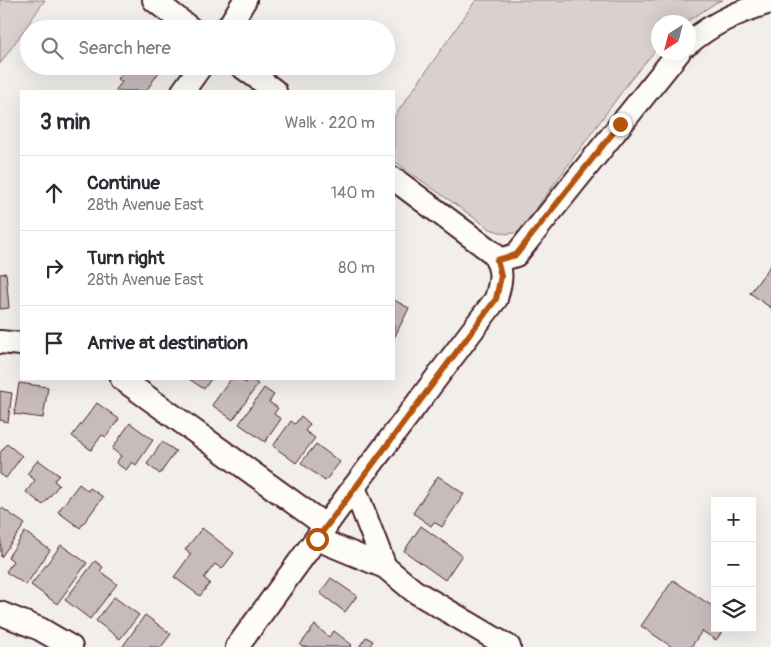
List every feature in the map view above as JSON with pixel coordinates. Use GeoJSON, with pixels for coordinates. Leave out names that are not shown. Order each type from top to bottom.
{"type":"FeatureCollection","features":[{"type":"Feature","properties":{"kind":"street"},"geometry":{"type":"LineString","coordinates":[[154,0],[180,20]]}},
{"type":"Feature","properties":{"kind":"street"},"geometry":{"type":"LineString","coordinates":[[233,20],[245,0]]}},
{"type":"Feature","properties":{"kind":"street"},"geometry":{"type":"LineString","coordinates":[[696,38],[733,16],[771,2]]}},
{"type":"Feature","properties":{"kind":"street"},"geometry":{"type":"LineString","coordinates":[[497,260],[516,255],[673,60]]}},
{"type":"Feature","properties":{"kind":"street"},"geometry":{"type":"LineString","coordinates":[[184,90],[195,75]]}},
{"type":"Feature","properties":{"kind":"street"},"geometry":{"type":"LineString","coordinates":[[254,75],[274,90]]}},
{"type":"Feature","properties":{"kind":"street"},"geometry":{"type":"LineString","coordinates":[[237,647],[354,487],[496,299],[501,276],[497,260],[492,253],[395,180]]}},
{"type":"Feature","properties":{"kind":"street"},"geometry":{"type":"LineString","coordinates":[[0,342],[20,344]]}},
{"type":"Feature","properties":{"kind":"street"},"geometry":{"type":"LineString","coordinates":[[123,380],[322,532],[385,567],[414,591],[508,647]]}},
{"type":"Feature","properties":{"kind":"street"},"geometry":{"type":"LineString","coordinates":[[354,487],[385,567]]}},
{"type":"Feature","properties":{"kind":"street"},"geometry":{"type":"LineString","coordinates":[[0,613],[40,629],[71,647]]}},
{"type":"Feature","properties":{"kind":"shaded area"},"geometry":{"type":"Polygon","coordinates":[[[0,0],[45,0],[31,20],[20,20],[20,36],[0,64],[0,0]]]}},
{"type":"Feature","properties":{"kind":"shaded area"},"geometry":{"type":"Polygon","coordinates":[[[476,0],[723,0],[696,16],[651,15],[651,55],[629,82],[519,232],[506,234],[490,229],[395,162],[395,116],[476,0]]]}},
{"type":"Feature","properties":{"kind":"building"},"geometry":{"type":"Polygon","coordinates":[[[121,75],[157,75],[147,90],[116,90],[122,82],[118,79],[121,75]]]}},
{"type":"Feature","properties":{"kind":"building"},"geometry":{"type":"Polygon","coordinates":[[[771,265],[771,308],[750,293],[771,265]]]}},
{"type":"Feature","properties":{"kind":"building"},"geometry":{"type":"Polygon","coordinates":[[[6,273],[9,308],[0,309],[0,274],[6,273]]]}},
{"type":"Feature","properties":{"kind":"building"},"geometry":{"type":"Polygon","coordinates":[[[395,301],[409,308],[395,336],[395,301]]]}},
{"type":"Feature","properties":{"kind":"building"},"geometry":{"type":"Polygon","coordinates":[[[190,380],[210,380],[204,389],[190,380]]]}},
{"type":"Feature","properties":{"kind":"building"},"geometry":{"type":"Polygon","coordinates":[[[230,380],[241,380],[246,383],[252,380],[258,384],[233,420],[212,405],[230,380]]]}},
{"type":"Feature","properties":{"kind":"building"},"geometry":{"type":"Polygon","coordinates":[[[19,383],[48,387],[43,418],[14,414],[19,383]]]}},
{"type":"Feature","properties":{"kind":"building"},"geometry":{"type":"Polygon","coordinates":[[[264,388],[274,395],[269,402],[278,408],[274,414],[281,419],[265,442],[239,424],[264,388]]]}},
{"type":"Feature","properties":{"kind":"building"},"geometry":{"type":"Polygon","coordinates":[[[0,391],[12,393],[8,422],[0,420],[0,391]]]}},
{"type":"Feature","properties":{"kind":"building"},"geometry":{"type":"Polygon","coordinates":[[[97,403],[119,419],[106,437],[102,435],[91,450],[72,436],[97,403]]]}},
{"type":"Feature","properties":{"kind":"building"},"geometry":{"type":"Polygon","coordinates":[[[301,416],[310,424],[305,431],[315,438],[296,463],[273,446],[291,421],[295,424],[301,416]]]}},
{"type":"Feature","properties":{"kind":"building"},"geometry":{"type":"Polygon","coordinates":[[[130,423],[153,440],[136,465],[132,462],[126,470],[116,463],[121,456],[112,449],[130,423]]]}},
{"type":"Feature","properties":{"kind":"building"},"geometry":{"type":"Polygon","coordinates":[[[162,442],[176,451],[160,474],[147,464],[162,442]]]}},
{"type":"Feature","properties":{"kind":"building"},"geometry":{"type":"Polygon","coordinates":[[[7,444],[22,456],[6,478],[0,474],[0,453],[7,444]]]}},
{"type":"Feature","properties":{"kind":"building"},"geometry":{"type":"Polygon","coordinates":[[[316,444],[340,462],[325,481],[301,463],[316,444]]]}},
{"type":"Feature","properties":{"kind":"building"},"geometry":{"type":"Polygon","coordinates":[[[38,460],[59,475],[54,481],[59,485],[43,505],[26,492],[35,480],[27,474],[38,460]]]}},
{"type":"Feature","properties":{"kind":"building"},"geometry":{"type":"Polygon","coordinates":[[[438,476],[464,494],[442,527],[434,522],[431,526],[413,513],[438,476]]]}},
{"type":"Feature","properties":{"kind":"building"},"geometry":{"type":"Polygon","coordinates":[[[79,484],[88,491],[90,488],[103,497],[80,528],[58,512],[79,484]]]}},
{"type":"Feature","properties":{"kind":"building"},"geometry":{"type":"Polygon","coordinates":[[[2,508],[25,524],[1,557],[0,511],[2,508]]]}},
{"type":"Feature","properties":{"kind":"building"},"geometry":{"type":"Polygon","coordinates":[[[421,526],[462,555],[445,580],[404,551],[421,526]]]}},
{"type":"Feature","properties":{"kind":"building"},"geometry":{"type":"Polygon","coordinates":[[[202,528],[234,553],[222,569],[215,564],[204,578],[210,583],[200,596],[174,577],[191,554],[185,550],[202,528]]]}},
{"type":"Feature","properties":{"kind":"building"},"geometry":{"type":"Polygon","coordinates":[[[25,532],[50,550],[26,585],[6,572],[13,561],[8,557],[25,532]]]}},
{"type":"Feature","properties":{"kind":"building"},"geometry":{"type":"Polygon","coordinates":[[[61,545],[87,563],[57,604],[31,585],[61,545]]]}},
{"type":"Feature","properties":{"kind":"building"},"geometry":{"type":"Polygon","coordinates":[[[95,561],[103,567],[100,571],[117,584],[90,619],[65,600],[95,561]]]}},
{"type":"Feature","properties":{"kind":"building"},"geometry":{"type":"Polygon","coordinates":[[[331,578],[357,596],[345,612],[320,593],[331,578]]]}},
{"type":"Feature","properties":{"kind":"building"},"geometry":{"type":"Polygon","coordinates":[[[673,580],[711,605],[711,632],[722,632],[716,640],[702,631],[691,647],[672,647],[641,626],[673,580]]]}},
{"type":"Feature","properties":{"kind":"building"},"geometry":{"type":"Polygon","coordinates":[[[114,597],[139,615],[120,639],[96,621],[114,597]]]}},
{"type":"Feature","properties":{"kind":"building"},"geometry":{"type":"Polygon","coordinates":[[[145,615],[171,634],[161,647],[123,646],[145,615]]]}},
{"type":"Feature","properties":{"kind":"building"},"geometry":{"type":"Polygon","coordinates":[[[315,625],[329,637],[334,631],[352,645],[350,647],[302,647],[300,645],[315,625]]]}},
{"type":"Feature","properties":{"kind":"building"},"geometry":{"type":"Polygon","coordinates":[[[366,637],[373,641],[369,647],[359,647],[366,637]]]}},
{"type":"Feature","properties":{"kind":"route"},"geometry":{"type":"LineString","coordinates":[[317,539],[496,299],[501,281],[497,260],[516,255],[620,124]]}}]}
